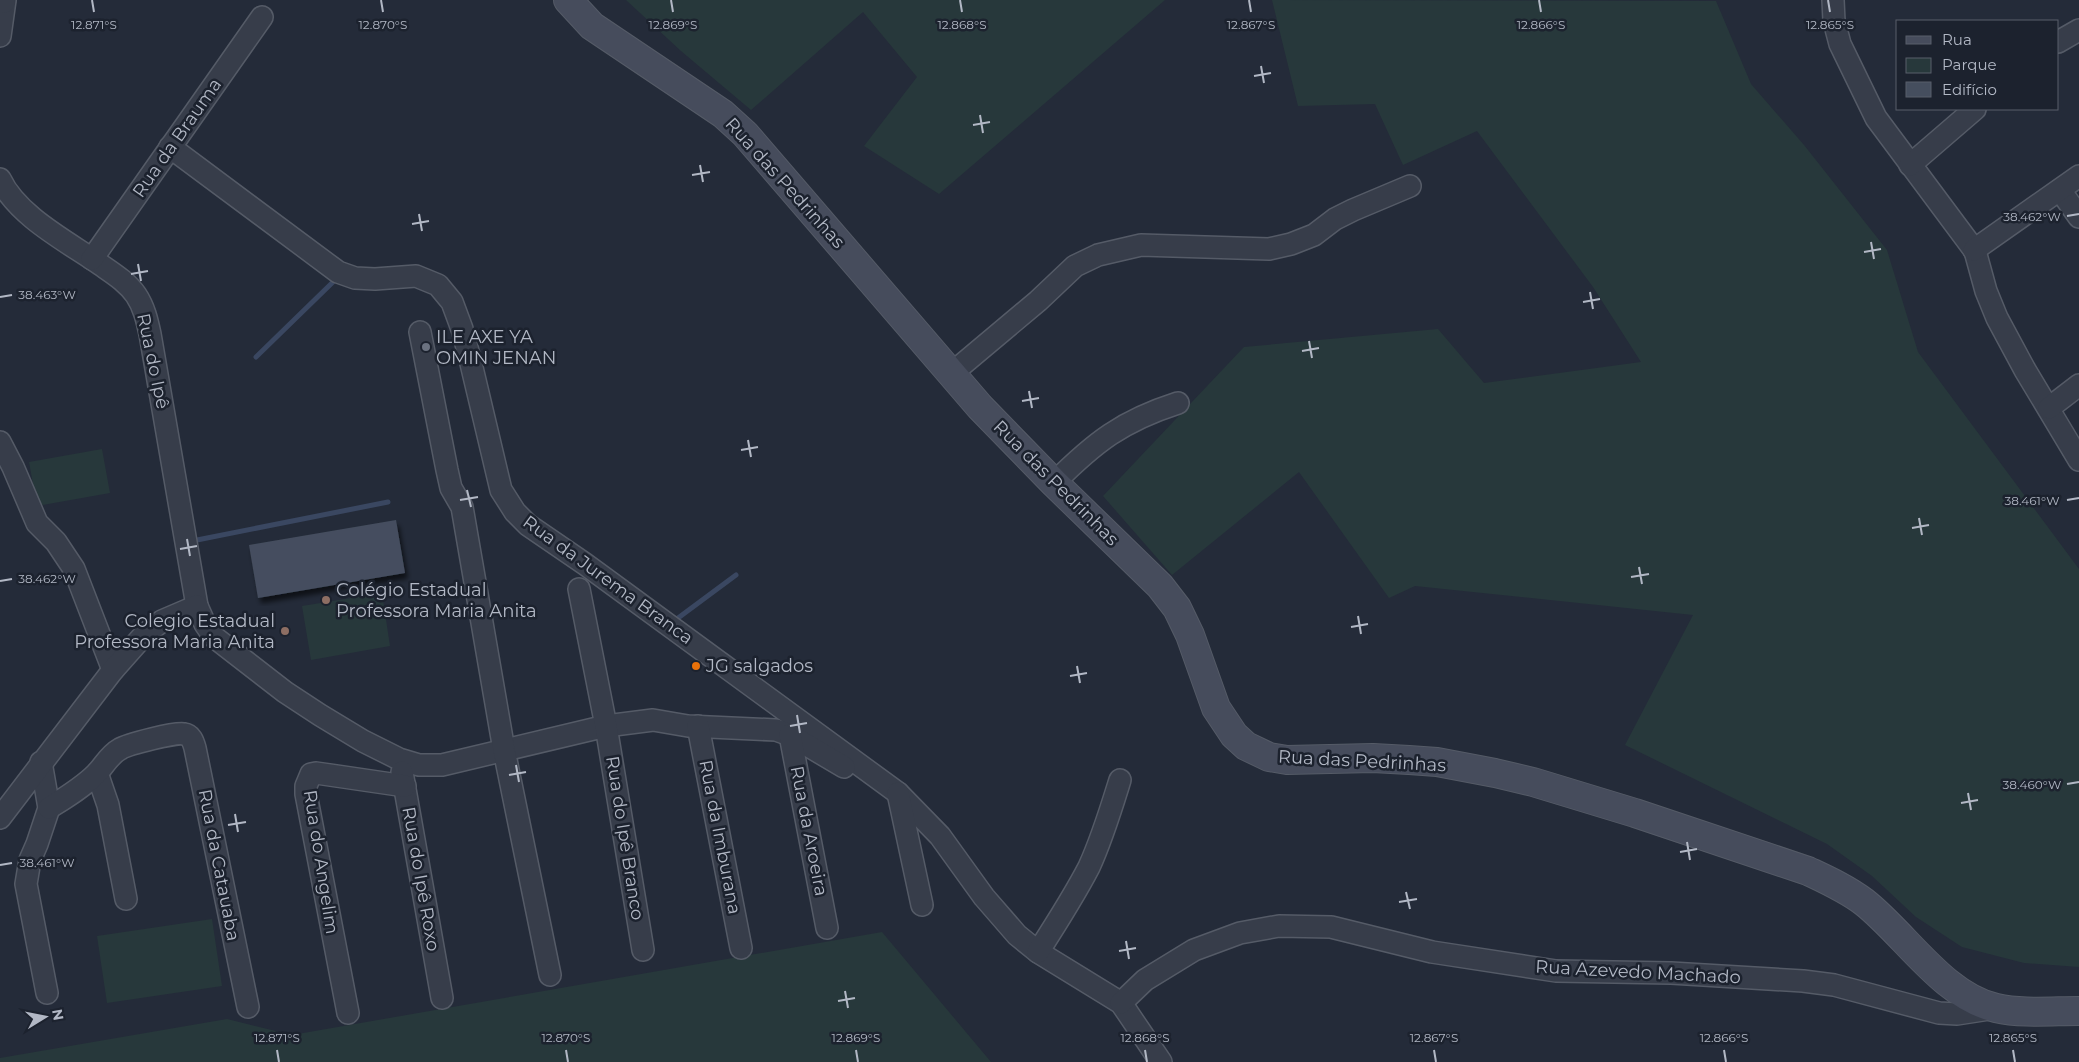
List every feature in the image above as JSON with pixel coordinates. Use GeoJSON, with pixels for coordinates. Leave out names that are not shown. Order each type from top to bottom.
{"type":"FeatureCollection","features":[{"type":"Feature","properties":{"kind":"main road","name":"Rua das Pedrinhas"},"geometry":{"type":"LineString","coordinates":[[568,0],[592,26],[723,114],[745,134],[980,407],[1160,586],[1177,608],[1190,634],[1216,708],[1224,722],[1234,735],[1256,752],[1269,757],[1287,760],[1373,758],[1437,762],[1533,782],[1598,802],[1781,862],[1835,883],[1864,902],[1943,978],[1965,994],[1996,1008],[2032,1011],[2079,1011]]}},
{"type":"Feature","properties":{"kind":"street"},"geometry":{"type":"LineString","coordinates":[[0,36],[2,0]]}},
{"type":"Feature","properties":{"kind":"street"},"geometry":{"type":"LineString","coordinates":[[1833,0],[1834,21],[1840,44],[1846,60],[1876,118],[1974,250],[1994,312],[2025,370],[2079,460]]}},
{"type":"Feature","properties":{"kind":"street","name":"Rua da Brauma"},"geometry":{"type":"LineString","coordinates":[[92,259],[262,17]]}},
{"type":"Feature","properties":{"kind":"street"},"geometry":{"type":"LineString","coordinates":[[2059,41],[2079,30]]}},
{"type":"Feature","properties":{"kind":"street"},"geometry":{"type":"LineString","coordinates":[[1910,165],[1974,110]]}},
{"type":"Feature","properties":{"kind":"street","name":"Rua da Jurema Branca"},"geometry":{"type":"LineString","coordinates":[[170,148],[338,272],[355,278],[375,279],[416,276],[438,285],[452,302],[462,329],[501,490],[514,512],[528,525],[585,564],[898,793],[940,836],[1017,935],[1038,952],[1120,1003]]}},
{"type":"Feature","properties":{"kind":"street"},"geometry":{"type":"LineString","coordinates":[[1974,250],[2079,176]]}},
{"type":"Feature","properties":{"kind":"street","name":"Rua do Ipê"},"geometry":{"type":"LineString","coordinates":[[0,179],[16,203],[30,216],[121,279],[135,294],[145,314],[198,606],[205,624],[214,637],[285,692],[363,742],[399,760],[419,765],[442,765],[606,726],[653,720],[698,726],[776,730],[790,735],[848,769],[876,776]]}},
{"type":"Feature","properties":{"kind":"street"},"geometry":{"type":"LineString","coordinates":[[951,374],[1038,301],[1075,266],[1098,254],[1141,244],[1269,249],[1314,236],[1335,219],[1410,186]]}},
{"type":"Feature","properties":{"kind":"street"},"geometry":{"type":"LineString","coordinates":[[2060,190],[2079,216]]}},
{"type":"Feature","properties":{"kind":"street"},"geometry":{"type":"LineString","coordinates":[[420,332],[451,488],[462,508],[504,750],[550,975]]}},
{"type":"Feature","properties":{"kind":"street"},"geometry":{"type":"LineString","coordinates":[[2049,408],[2079,385]]}},
{"type":"Feature","properties":{"kind":"street"},"geometry":{"type":"LineString","coordinates":[[1054,482],[1086,451],[1111,433],[1133,420],[1178,403]]}},
{"type":"Feature","properties":{"kind":"street"},"geometry":{"type":"LineString","coordinates":[[0,442],[37,523],[56,542],[74,569],[113,670]]}},
{"type":"Feature","properties":{"kind":"street","name":"Rua do Ipê Branco"},"geometry":{"type":"LineString","coordinates":[[579,590],[606,726],[643,950]]}},
{"type":"Feature","properties":{"kind":"street"},"geometry":{"type":"LineString","coordinates":[[0,818],[113,670],[144,635],[162,621],[198,606]]}},
{"type":"Feature","properties":{"kind":"street","name":"Rua da Imburana"},"geometry":{"type":"LineString","coordinates":[[698,726],[741,948]]}},
{"type":"Feature","properties":{"kind":"street","name":"Rua da Catauaba"},"geometry":{"type":"LineString","coordinates":[[97,773],[107,760],[121,748],[179,733],[189,736],[193,740],[248,1007]]}},
{"type":"Feature","properties":{"kind":"street","name":"Rua da Aroeira"},"geometry":{"type":"LineString","coordinates":[[790,735],[827,928]]}},
{"type":"Feature","properties":{"kind":"street","name":"Rua do Ipê Roxo"},"geometry":{"type":"LineString","coordinates":[[399,760],[442,998]]}},
{"type":"Feature","properties":{"kind":"street"},"geometry":{"type":"LineString","coordinates":[[41,762],[48,808],[30,860],[26,884],[47,993]]}},
{"type":"Feature","properties":{"kind":"street"},"geometry":{"type":"LineString","coordinates":[[48,808],[76,791],[97,773],[108,805],[126,899]]}},
{"type":"Feature","properties":{"kind":"street","name":"Rua do Angelim"},"geometry":{"type":"LineString","coordinates":[[348,1013],[306,786],[310,774],[316,773],[404,786]]}},
{"type":"Feature","properties":{"kind":"street"},"geometry":{"type":"LineString","coordinates":[[1038,952],[1089,866],[1104,831],[1120,780]]}},
{"type":"Feature","properties":{"kind":"street"},"geometry":{"type":"LineString","coordinates":[[898,793],[922,905]]}},
{"type":"Feature","properties":{"kind":"street","name":"Rua Azevedo Machado"},"geometry":{"type":"LineString","coordinates":[[1120,1003],[1145,980],[1194,950],[1240,933],[1279,926],[1331,927],[1432,952],[1556,971],[1671,973],[1803,981],[1834,985],[1939,1013],[1957,1014],[1996,1008]]}},
{"type":"Feature","properties":{"kind":"street"},"geometry":{"type":"LineString","coordinates":[[1120,1003],[1161,1062]]}},
{"type":"Feature","properties":{"kind":"green space"},"geometry":{"type":"Polygon","coordinates":[[[626,0],[1165,0],[939,194],[864,146],[917,77],[863,12],[751,110],[681,51],[626,0]]]}},
{"type":"Feature","properties":{"kind":"green space"},"geometry":{"type":"Polygon","coordinates":[[[1272,0],[1716,1],[1751,84],[1804,145],[1887,250],[1918,352],[2079,569],[2079,967],[2024,963],[1962,947],[1916,917],[1872,876],[1827,844],[1625,745],[1693,615],[1415,586],[1389,598],[1299,472],[1172,575],[1103,496],[1244,347],[1438,329],[1484,383],[1641,362],[1593,287],[1477,131],[1403,165],[1375,104],[1298,106],[1272,0]]]}},
{"type":"Feature","properties":{"kind":"green space"},"geometry":{"type":"Polygon","coordinates":[[[102,449],[110,493],[37,506],[29,462],[102,449]]]}},
{"type":"Feature","properties":{"kind":"green space"},"geometry":{"type":"Polygon","coordinates":[[[382,593],[390,646],[311,660],[302,606],[382,593]]]}},
{"type":"Feature","properties":{"kind":"green space"},"geometry":{"type":"Polygon","coordinates":[[[212,919],[222,986],[107,1003],[97,936],[212,919]]]}},
{"type":"Feature","properties":{"kind":"green space"},"geometry":{"type":"Polygon","coordinates":[[[882,932],[991,1062],[0,1062],[0,1058],[227,1019],[292,1035],[882,932]]]}},
{"type":"Feature","properties":{"kind":"building"},"geometry":{"type":"Polygon","coordinates":[[[396,520],[405,573],[258,598],[249,545],[396,520]]]}},
{"type":"Feature","properties":{"kind":"waterway"},"geometry":{"type":"LineString","coordinates":[[256,357],[333,282]]}},
{"type":"Feature","properties":{"kind":"waterway"},"geometry":{"type":"LineString","coordinates":[[192,541],[388,502]]}},
{"type":"Feature","properties":{"kind":"waterway"},"geometry":{"type":"LineString","coordinates":[[674,621],[736,575]]}},
{"type":"Feature","properties":{"kind":"place","name":"ILE AXE YA OMIN JENAN"},"geometry":{"type":"Point","coordinates":[426,347]}},
{"type":"Feature","properties":{"kind":"place","name":"Colégio Estadual Professora Maria Anita"},"geometry":{"type":"Point","coordinates":[326,600]}},
{"type":"Feature","properties":{"kind":"place","name":"Colegio Estadual Professora Maria Anita"},"geometry":{"type":"Point","coordinates":[285,631]}},
{"type":"Feature","properties":{"kind":"place","name":"JG salgados"},"geometry":{"type":"Point","coordinates":[696,666]}}]}
